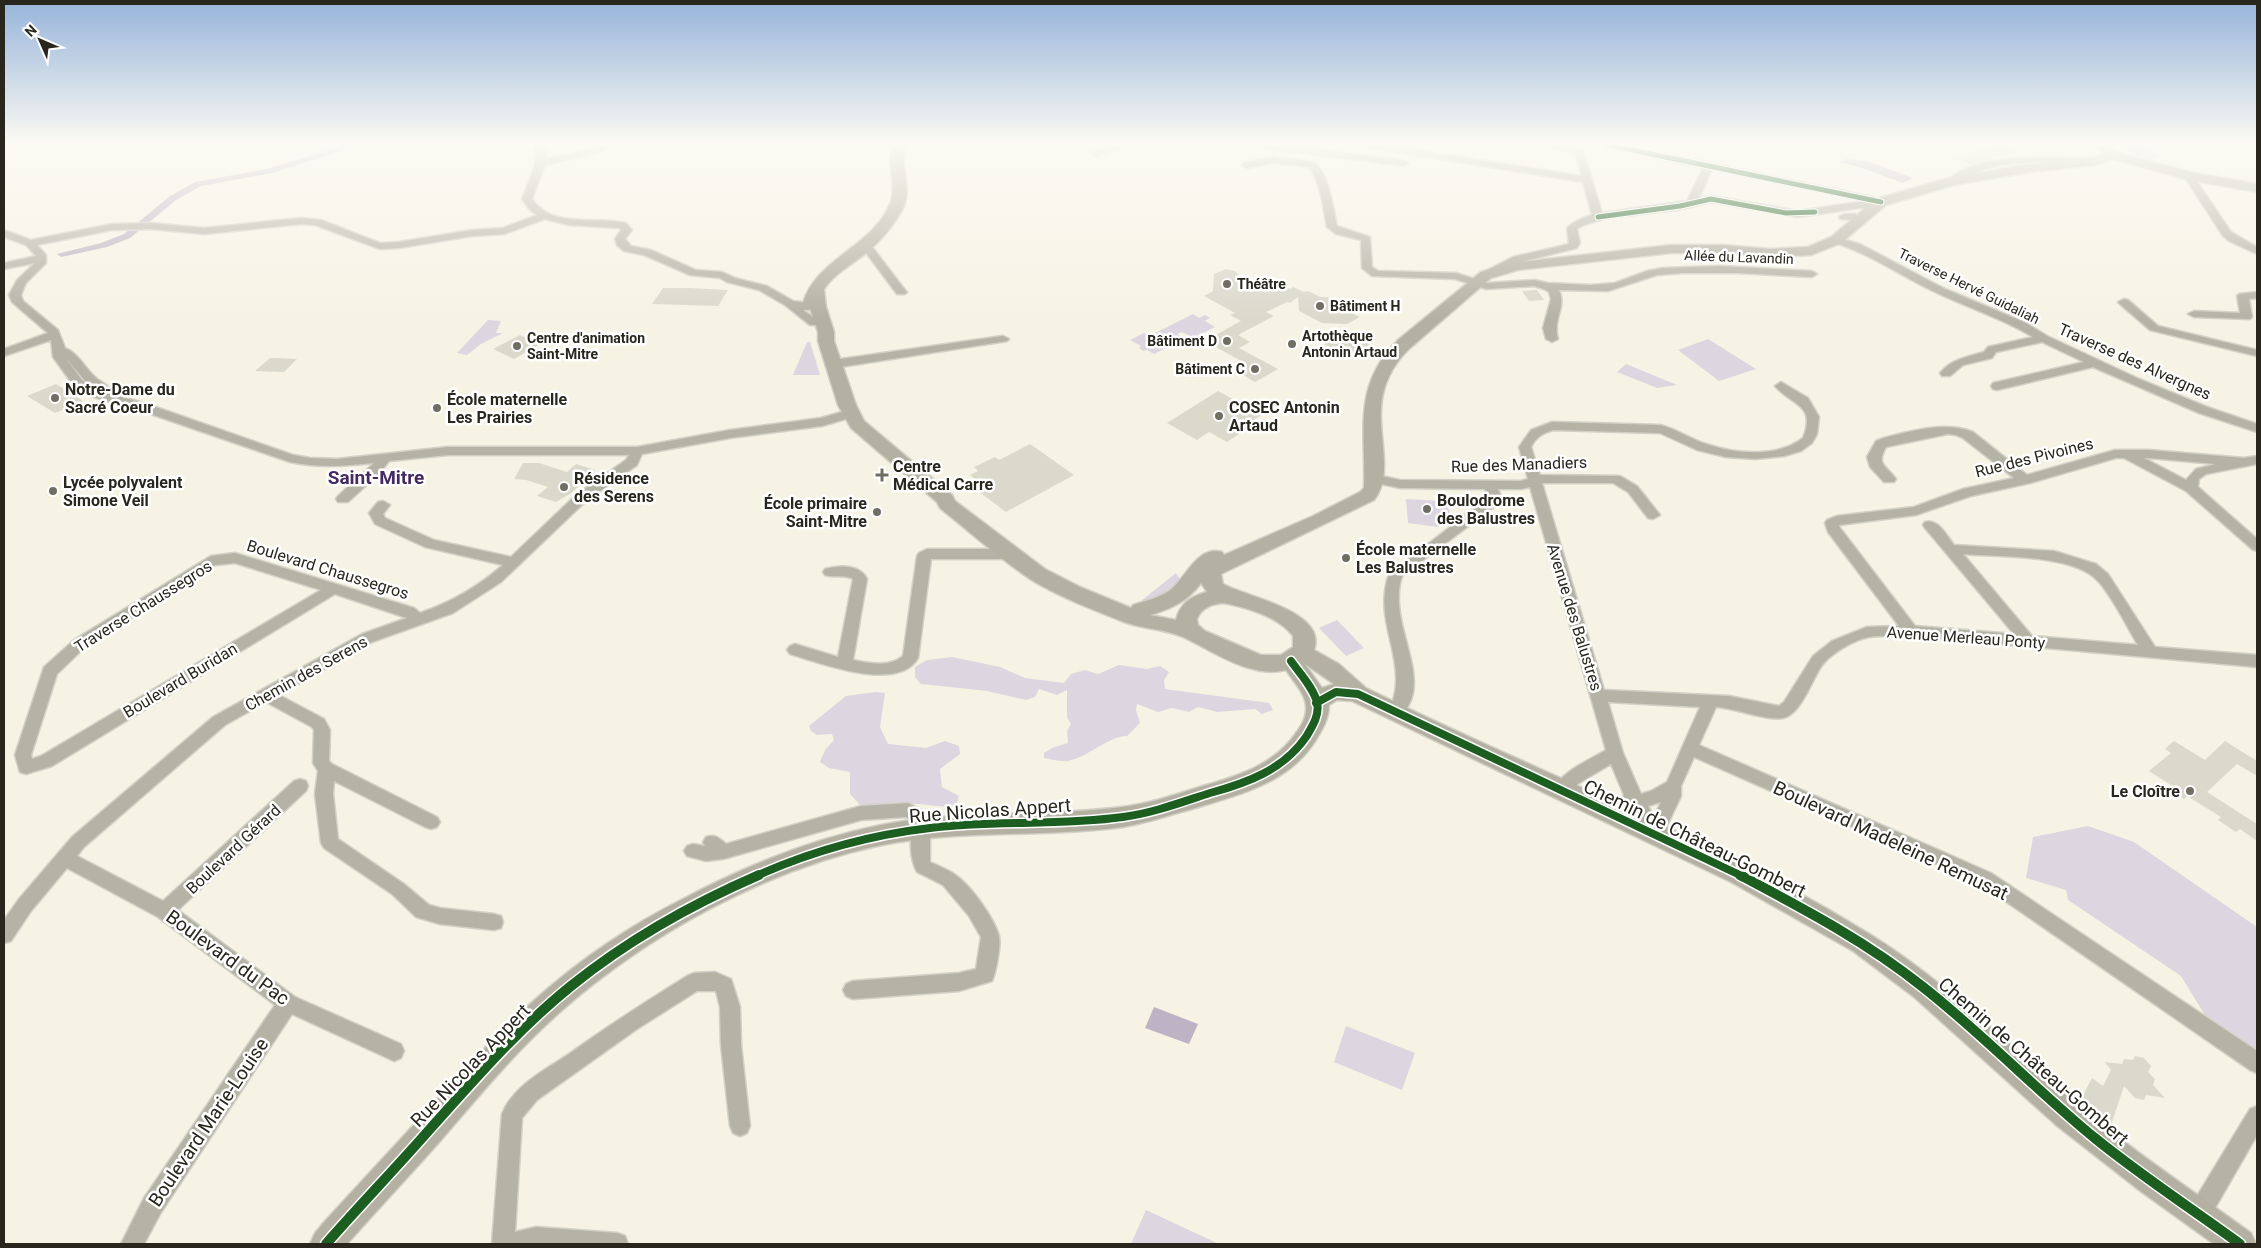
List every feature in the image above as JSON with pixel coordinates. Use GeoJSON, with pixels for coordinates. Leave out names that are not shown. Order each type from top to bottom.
{"type":"FeatureCollection","features":[{"type":"Feature","properties":{"kind":"street"},"geometry":{"type":"LineString","coordinates":[[530,203],[535,210],[544,216],[573,222],[622,225],[627,230],[620,239],[621,243],[628,249],[647,252],[694,273],[722,275],[731,280],[763,288],[818,319]]}},
{"type":"Feature","properties":{"kind":"street"},"geometry":{"type":"LineString","coordinates":[[897,203],[890,216],[866,246],[830,274],[812,299],[854,418],[945,499],[947,504],[1018,554],[1066,578],[1140,610],[1169,617],[1194,607],[1209,598],[1228,596]]}},
{"type":"Feature","properties":{"kind":"street","name":"Allée du Lavandin"},"geometry":{"type":"LineString","coordinates":[[1325,203],[1332,227],[1335,230],[1360,235],[1366,239],[1367,268],[1376,274],[1456,276],[1480,279],[1486,286],[1534,283],[1548,286],[1598,288],[1616,286],[1648,273],[1706,268],[1812,274]]}},
{"type":"Feature","properties":{"kind":"street"},"geometry":{"type":"LineString","coordinates":[[1594,203],[1598,217]]}},
{"type":"Feature","properties":{"kind":"street"},"geometry":{"type":"LineString","coordinates":[[1313,695],[1298,651],[1297,626],[1290,621],[1228,596],[1212,586],[1210,576],[1214,569],[1233,558],[1358,502],[1373,489],[1372,409],[1378,380],[1394,354],[1480,279],[1497,267],[1516,258],[1573,246],[1575,243],[1572,228],[1581,222],[1598,217],[1688,203]]}},
{"type":"Feature","properties":{"kind":"street"},"geometry":{"type":"LineString","coordinates":[[1734,203],[1786,213],[1815,212],[1846,216],[1878,203]]}},
{"type":"Feature","properties":{"kind":"street"},"geometry":{"type":"LineString","coordinates":[[1810,251],[1846,216],[1878,203]]}},
{"type":"Feature","properties":{"kind":"street"},"geometry":{"type":"LineString","coordinates":[[2207,203],[2227,234],[2257,251]]}},
{"type":"Feature","properties":{"kind":"street"},"geometry":{"type":"LineString","coordinates":[[4,233],[30,243],[105,228],[150,226],[204,231],[301,221],[317,222],[380,246],[398,246],[472,233],[504,231],[544,216]]}},
{"type":"Feature","properties":{"kind":"street"},"geometry":{"type":"LineString","coordinates":[[1480,279],[1536,263],[1671,249],[1722,249],[1770,253],[1810,251],[1838,238],[1846,216]]}},
{"type":"Feature","properties":{"kind":"street","name":"Traverse Hervé Guidaliah"},"geometry":{"type":"LineString","coordinates":[[1838,238],[1939,290],[2022,325],[2043,338]]}},
{"type":"Feature","properties":{"kind":"street"},"geometry":{"type":"LineString","coordinates":[[30,243],[41,258]]}},
{"type":"Feature","properties":{"kind":"street"},"geometry":{"type":"LineString","coordinates":[[866,246],[901,292]]}},
{"type":"Feature","properties":{"kind":"street"},"geometry":{"type":"LineString","coordinates":[[4,266],[41,258]]}},
{"type":"Feature","properties":{"kind":"street"},"geometry":{"type":"LineString","coordinates":[[41,258],[21,282],[15,295],[18,302],[50,328],[57,343],[59,357],[78,383],[94,393],[116,398],[296,459],[337,463],[435,453],[459,456],[591,457],[685,448],[704,440],[854,418]]}},
{"type":"Feature","properties":{"kind":"street"},"geometry":{"type":"LineString","coordinates":[[1548,286],[1554,291],[1557,299],[1549,328],[1552,339]]}},
{"type":"Feature","properties":{"kind":"street"},"geometry":{"type":"LineString","coordinates":[[2194,314],[2246,317],[2243,296],[2257,295]]}},
{"type":"Feature","properties":{"kind":"street"},"geometry":{"type":"LineString","coordinates":[[2124,302],[2154,328],[2257,353]]}},
{"type":"Feature","properties":{"kind":"street"},"geometry":{"type":"LineString","coordinates":[[790,303],[800,314],[818,319]]}},
{"type":"Feature","properties":{"kind":"street"},"geometry":{"type":"LineString","coordinates":[[834,364],[1003,338]]}},
{"type":"Feature","properties":{"kind":"street","name":"Traverse des Alvergnes"},"geometry":{"type":"LineString","coordinates":[[1946,372],[1959,362],[1988,355],[1992,349],[2043,338],[2094,363],[2203,410],[2257,428]]}},
{"type":"Feature","properties":{"kind":"street"},"geometry":{"type":"LineString","coordinates":[[9,351],[57,343]]}},
{"type":"Feature","properties":{"kind":"street"},"geometry":{"type":"LineString","coordinates":[[1996,386],[2094,363]]}},
{"type":"Feature","properties":{"kind":"street","name":"Avenue des Balustres"},"geometry":{"type":"LineString","coordinates":[[1626,806],[1625,780],[1615,753],[1525,447],[1528,439],[1538,431],[1552,426],[1660,429],[1669,431],[1702,447],[1739,454],[1778,454],[1807,441],[1812,432],[1814,418],[1808,404],[1781,386]]}},
{"type":"Feature","properties":{"kind":"street"},"geometry":{"type":"LineString","coordinates":[[1889,479],[1875,464],[1874,457],[1881,444],[1948,430],[1968,435],[2025,480]]}},
{"type":"Feature","properties":{"kind":"street","name":"Chemin des Serens"},"geometry":{"type":"LineString","coordinates":[[4,935],[25,905],[78,842],[219,721],[264,694],[367,638],[448,609],[496,579],[512,562],[559,522],[581,498],[632,462],[636,453]]}},
{"type":"Feature","properties":{"kind":"street","name":"Rue des Pivoines"},"geometry":{"type":"LineString","coordinates":[[1911,631],[1833,529],[1832,523],[1837,520],[1916,511],[1968,492],[2025,480],[2114,454],[2149,454],[2243,462]]}},
{"type":"Feature","properties":{"kind":"street"},"geometry":{"type":"LineString","coordinates":[[2127,454],[2191,488],[2257,546]]}},
{"type":"Feature","properties":{"kind":"street"},"geometry":{"type":"LineString","coordinates":[[343,499],[384,459]]}},
{"type":"Feature","properties":{"kind":"street"},"geometry":{"type":"LineString","coordinates":[[2191,488],[2191,481],[2198,473],[2204,470],[2257,460]]}},
{"type":"Feature","properties":{"kind":"street"},"geometry":{"type":"LineString","coordinates":[[1140,610],[1160,605],[1175,596],[1186,587],[1207,561],[1358,493],[1372,478]]}},
{"type":"Feature","properties":{"kind":"street","name":"Rue des Manadiers"},"geometry":{"type":"LineString","coordinates":[[1372,478],[1400,484],[1490,485],[1521,485],[1545,478],[1615,479],[1625,482],[1634,490],[1653,515]]}},
{"type":"Feature","properties":{"kind":"street"},"geometry":{"type":"LineString","coordinates":[[1396,713],[1403,705],[1406,691],[1391,603],[1391,582],[1403,568],[1490,503],[1493,494],[1490,485]]}},
{"type":"Feature","properties":{"kind":"street"},"geometry":{"type":"LineString","coordinates":[[383,505],[376,513],[380,521],[430,544],[512,562]]}},
{"type":"Feature","properties":{"kind":"street"},"geometry":{"type":"LineString","coordinates":[[1930,525],[2028,641]]}},
{"type":"Feature","properties":{"kind":"street"},"geometry":{"type":"LineString","coordinates":[[1950,549],[2054,556],[2090,567],[2103,577],[2150,652]]}},
{"type":"Feature","properties":{"kind":"street"},"geometry":{"type":"LineString","coordinates":[[795,650],[869,668],[890,669],[902,666],[910,658],[924,556],[926,554],[1018,554],[1038,574],[1069,590],[1135,618],[1191,632],[1205,640],[1264,664],[1313,695]]}},
{"type":"Feature","properties":{"kind":"street","name":"Boulevard Chaussegros"},"geometry":{"type":"LineString","coordinates":[[224,558],[235,558],[409,612],[418,620]]}},
{"type":"Feature","properties":{"kind":"street","name":"Traverse Chaussegros"},"geometry":{"type":"LineString","coordinates":[[26,767],[23,755],[50,671],[79,644],[211,561],[224,558]]}},
{"type":"Feature","properties":{"kind":"street"},"geometry":{"type":"LineString","coordinates":[[830,572],[852,572],[858,575],[860,579],[846,663]]}},
{"type":"Feature","properties":{"kind":"street"},"geometry":{"type":"LineString","coordinates":[[1191,632],[1186,618],[1202,595],[1202,588],[1196,574]]}},
{"type":"Feature","properties":{"kind":"street","name":"Boulevard Buridan"},"geometry":{"type":"LineString","coordinates":[[26,767],[46,761],[333,589]]}},
{"type":"Feature","properties":{"kind":"street","name":"Avenue Merleau Ponty"},"geometry":{"type":"LineString","coordinates":[[1599,696],[1729,702],[1773,712],[1782,712],[1790,706],[1818,660],[1838,644],[1866,632],[1911,631],[2257,661]]}},
{"type":"Feature","properties":{"kind":"street"},"geometry":{"type":"LineString","coordinates":[[1264,664],[1275,665],[1298,651]]}},
{"type":"Feature","properties":{"kind":"street","name":"Chemin de Château-Gombert"},"geometry":{"type":"LineString","coordinates":[[1298,651],[1320,662],[1349,685],[1396,713],[1561,790],[1626,806],[1654,834],[1750,881],[1863,944],[1918,983],[1978,1033],[2096,1139],[2240,1244]]}},
{"type":"Feature","properties":{"kind":"street","name":"Chemin de Château-Gombert"},"geometry":{"type":"LineString","coordinates":[[1313,695],[1345,690],[1349,685]]}},
{"type":"Feature","properties":{"kind":"street"},"geometry":{"type":"LineString","coordinates":[[264,694],[318,723],[322,730],[320,763],[326,769],[431,822]]}},
{"type":"Feature","properties":{"kind":"street","name":"Rue Nicolas Appert"},"geometry":{"type":"LineString","coordinates":[[333,1241],[486,1067],[530,1022],[574,985],[670,918],[713,895],[769,870],[842,845],[913,824],[1126,817],[1232,786],[1270,772],[1291,756],[1306,739],[1313,725],[1318,711],[1313,695]]}},
{"type":"Feature","properties":{"kind":"street"},"geometry":{"type":"LineString","coordinates":[[1654,834],[1672,796],[1673,786],[1691,749],[1710,702]]}},
{"type":"Feature","properties":{"kind":"street","name":"Boulevard Madeleine Remusat"},"geometry":{"type":"LineString","coordinates":[[1691,749],[1985,878],[2006,890],[2257,1063]]}},
{"type":"Feature","properties":{"kind":"street"},"geometry":{"type":"LineString","coordinates":[[1561,790],[1572,778],[1615,753]]}},
{"type":"Feature","properties":{"kind":"street"},"geometry":{"type":"LineString","coordinates":[[326,769],[324,794],[330,843],[398,889],[423,911],[440,916],[494,922]]}},
{"type":"Feature","properties":{"kind":"street","name":"Boulevard Gérard"},"geometry":{"type":"LineString","coordinates":[[166,911],[300,786]]}},
{"type":"Feature","properties":{"kind":"street"},"geometry":{"type":"LineString","coordinates":[[1626,806],[1646,801],[1662,794],[1673,786]]}},
{"type":"Feature","properties":{"kind":"street"},"geometry":{"type":"LineString","coordinates":[[693,851],[706,854],[717,847],[861,813],[913,824],[923,867],[949,880],[962,892],[976,910],[990,937],[985,974],[959,982],[853,990]]}},
{"type":"Feature","properties":{"kind":"street","name":"Boulevard du Pac"},"geometry":{"type":"LineString","coordinates":[[64,858],[166,911],[288,1003],[394,1051]]}},
{"type":"Feature","properties":{"kind":"street"},"geometry":{"type":"LineString","coordinates":[[503,1244],[504,1199],[512,1114],[530,1094],[544,1083],[638,1016],[694,982],[715,981],[724,985],[730,1007],[731,1044],[740,1126]]}},
{"type":"Feature","properties":{"kind":"street","name":"Boulevard Marie-Louise"},"geometry":{"type":"LineString","coordinates":[[132,1244],[152,1206],[288,1003]]}},
{"type":"Feature","properties":{"kind":"street"},"geometry":{"type":"LineString","coordinates":[[2199,1214],[2257,1116]]}},
{"type":"Feature","properties":{"kind":"street"},"geometry":{"type":"LineString","coordinates":[[509,1244],[536,1238],[617,1244]]}},
{"type":"Feature","properties":{"kind":"shaded area"},"geometry":{"type":"Polygon","coordinates":[[[1193,314],[1199,318],[1205,315],[1210,318],[1205,321],[1215,327],[1193,338],[1182,332],[1177,334],[1187,340],[1175,347],[1164,341],[1161,343],[1168,347],[1154,354],[1147,350],[1143,351],[1139,348],[1141,346],[1130,340],[1144,333],[1155,339],[1159,337],[1153,334],[1193,314]]]}},
{"type":"Feature","properties":{"kind":"shaded area"},"geometry":{"type":"Polygon","coordinates":[[[488,320],[501,321],[496,333],[503,333],[481,344],[467,355],[457,353],[488,320]]]}},
{"type":"Feature","properties":{"kind":"shaded area"},"geometry":{"type":"Polygon","coordinates":[[[1708,339],[1756,369],[1719,381],[1678,350],[1708,339]]]}},
{"type":"Feature","properties":{"kind":"shaded area"},"geometry":{"type":"Polygon","coordinates":[[[807,342],[810,342],[820,375],[793,375],[807,342]]]}},
{"type":"Feature","properties":{"kind":"shaded area"},"geometry":{"type":"Polygon","coordinates":[[[1626,364],[1677,385],[1657,388],[1617,372],[1626,364]]]}},
{"type":"Feature","properties":{"kind":"shaded area","name":"Boulodrome des Balustres"},"geometry":{"type":"Polygon","coordinates":[[[1406,499],[1443,501],[1453,516],[1438,527],[1408,523],[1406,499]]]}},
{"type":"Feature","properties":{"kind":"shaded area"},"geometry":{"type":"Polygon","coordinates":[[[1176,573],[1181,581],[1167,595],[1144,602],[1142,600],[1176,573]]]}},
{"type":"Feature","properties":{"kind":"shaded area"},"geometry":{"type":"Polygon","coordinates":[[[1337,620],[1364,648],[1346,656],[1319,628],[1337,620]]]}},
{"type":"Feature","properties":{"kind":"shaded area"},"geometry":{"type":"Polygon","coordinates":[[[952,657],[1000,667],[1025,678],[1064,683],[1071,674],[1085,670],[1098,674],[1119,665],[1147,669],[1160,666],[1169,672],[1164,680],[1165,689],[1269,703],[1273,710],[1262,714],[1255,709],[1217,712],[1198,707],[1189,712],[1172,708],[1158,712],[1137,704],[1136,710],[1140,723],[1127,736],[1113,739],[1076,759],[1062,761],[1044,758],[1044,753],[1054,747],[1068,743],[1067,731],[1071,724],[1067,717],[1067,690],[1057,695],[1039,689],[1035,697],[1026,700],[987,691],[921,684],[915,677],[915,667],[927,660],[952,657]]]}},
{"type":"Feature","properties":{"kind":"shaded area"},"geometry":{"type":"Polygon","coordinates":[[[875,692],[885,693],[880,727],[888,744],[926,748],[945,741],[959,746],[960,754],[940,769],[942,787],[959,796],[957,803],[948,807],[897,802],[862,807],[850,794],[850,772],[829,768],[820,762],[825,750],[834,740],[832,734],[817,735],[811,731],[809,726],[846,696],[875,692]]]}},
{"type":"Feature","properties":{"kind":"shaded area"},"geometry":{"type":"Polygon","coordinates":[[[2088,826],[2134,842],[2257,927],[2257,1054],[2208,1020],[2181,976],[2068,900],[2066,890],[2026,878],[2033,837],[2088,826]]]}},
{"type":"Feature","properties":{"kind":"shaded area"},"geometry":{"type":"Polygon","coordinates":[[[1154,1007],[1198,1024],[1189,1044],[1145,1028],[1154,1007]]]}},
{"type":"Feature","properties":{"kind":"shaded area"},"geometry":{"type":"Polygon","coordinates":[[[1346,1026],[1415,1053],[1402,1090],[1334,1062],[1346,1026]]]}},
{"type":"Feature","properties":{"kind":"shaded area"},"geometry":{"type":"Polygon","coordinates":[[[1146,1210],[1219,1244],[1131,1244],[1146,1210]]]}},
{"type":"Feature","properties":{"kind":"building"},"geometry":{"type":"Polygon","coordinates":[[[1226,269],[1235,271],[1242,278],[1240,292],[1265,279],[1276,285],[1279,283],[1290,289],[1293,287],[1320,297],[1327,297],[1360,317],[1347,324],[1322,323],[1299,311],[1298,297],[1290,303],[1287,302],[1266,312],[1274,316],[1238,335],[1250,342],[1239,348],[1278,369],[1255,382],[1231,368],[1243,362],[1205,341],[1241,321],[1230,315],[1235,313],[1204,296],[1213,291],[1214,274],[1226,269]]]}},
{"type":"Feature","properties":{"kind":"building"},"geometry":{"type":"Polygon","coordinates":[[[663,288],[728,290],[718,306],[652,304],[663,288]]]}},
{"type":"Feature","properties":{"kind":"building"},"geometry":{"type":"Polygon","coordinates":[[[1537,290],[1544,300],[1529,301],[1522,291],[1537,290]]]}},
{"type":"Feature","properties":{"kind":"building"},"geometry":{"type":"Polygon","coordinates":[[[1345,332],[1370,345],[1349,357],[1324,344],[1345,332]]]}},
{"type":"Feature","properties":{"kind":"building","name":"Centre d'animation Saint-Mitre"},"geometry":{"type":"Polygon","coordinates":[[[520,335],[540,344],[514,359],[493,349],[520,335]]]}},
{"type":"Feature","properties":{"kind":"building"},"geometry":{"type":"Polygon","coordinates":[[[270,358],[297,359],[284,372],[255,371],[270,358]]]}},
{"type":"Feature","properties":{"kind":"building","name":"Notre-Dame du Sacré Coeur"},"geometry":{"type":"Polygon","coordinates":[[[56,384],[83,401],[55,413],[27,396],[56,384]]]}},
{"type":"Feature","properties":{"kind":"building","name":"COSEC Antonin Artaud"},"geometry":{"type":"Polygon","coordinates":[[[1218,391],[1262,415],[1253,420],[1263,425],[1250,433],[1245,430],[1227,442],[1209,432],[1197,440],[1167,423],[1218,391]]]}},
{"type":"Feature","properties":{"kind":"building"},"geometry":{"type":"Polygon","coordinates":[[[1030,444],[1074,475],[1006,512],[978,491],[985,487],[970,475],[978,471],[974,467],[995,457],[999,460],[1030,444]]]}},
{"type":"Feature","properties":{"kind":"building"},"geometry":{"type":"Polygon","coordinates":[[[523,463],[539,463],[567,472],[576,464],[595,470],[588,476],[591,476],[570,494],[556,502],[537,496],[548,487],[526,480],[514,479],[523,463]]]}},
{"type":"Feature","properties":{"kind":"building","name":"Le Cloître"},"geometry":{"type":"Polygon","coordinates":[[[2174,741],[2205,760],[2225,741],[2257,761],[2257,776],[2237,764],[2207,792],[2257,824],[2257,841],[2240,829],[2236,832],[2218,820],[2221,817],[2187,796],[2184,799],[2171,791],[2174,787],[2149,771],[2171,753],[2165,749],[2174,741]]]}},
{"type":"Feature","properties":{"kind":"building"},"geometry":{"type":"Polygon","coordinates":[[[2135,1056],[2144,1058],[2151,1066],[2148,1072],[2155,1079],[2153,1085],[2165,1098],[2146,1095],[2144,1100],[2135,1098],[2124,1086],[2110,1128],[2079,1103],[2092,1078],[2103,1086],[2111,1070],[2105,1062],[2122,1064],[2124,1059],[2133,1060],[2135,1056]]]}},
{"type":"Feature","properties":{"kind":"waterway"},"geometry":{"type":"LineString","coordinates":[[61,254],[120,240],[143,224],[167,203]]}},
{"type":"Feature","properties":{"kind":"cycle path"},"geometry":{"type":"LineString","coordinates":[[1598,217],[1689,203]]}},
{"type":"Feature","properties":{"kind":"cycle path"},"geometry":{"type":"LineString","coordinates":[[1734,203],[1786,213],[1815,212]]}},
{"type":"Feature","properties":{"kind":"cycle path"},"geometry":{"type":"LineString","coordinates":[[326,1244],[528,1024],[593,969],[642,936],[692,907],[762,873],[808,855],[856,841],[880,835],[932,827],[1095,820],[1122,817],[1223,790],[1256,778],[1286,760],[1299,747],[1311,729],[1317,715],[1318,709],[1315,696],[1291,661]]}},
{"type":"Feature","properties":{"kind":"cycle path"},"geometry":{"type":"LineString","coordinates":[[1316,703],[1336,692],[1358,694],[1484,755],[1676,843],[1802,907],[1862,943],[1924,988],[2096,1139],[2240,1244]]}},
{"type":"Feature","properties":{"kind":"place","name":"Théâtre"},"geometry":{"type":"Point","coordinates":[1227,284]}},
{"type":"Feature","properties":{"kind":"place","name":"Bâtiment H"},"geometry":{"type":"Point","coordinates":[1320,306]}},
{"type":"Feature","properties":{"kind":"place","name":"Bâtiment D"},"geometry":{"type":"Point","coordinates":[1227,341]}},
{"type":"Feature","properties":{"kind":"place","name":"Artothèque Antonin Artaud"},"geometry":{"type":"Point","coordinates":[1292,344]}},
{"type":"Feature","properties":{"kind":"place","name":"Centre d'animation Saint-Mitre"},"geometry":{"type":"Point","coordinates":[517,346]}},
{"type":"Feature","properties":{"kind":"place","name":"Bâtiment C"},"geometry":{"type":"Point","coordinates":[1255,369]}},
{"type":"Feature","properties":{"kind":"place","name":"Notre-Dame du Sacré Coeur"},"geometry":{"type":"Point","coordinates":[55,398]}},
{"type":"Feature","properties":{"kind":"place","name":"École maternelle Les Prairies"},"geometry":{"type":"Point","coordinates":[437,408]}},
{"type":"Feature","properties":{"kind":"place","name":"COSEC Antonin Artaud"},"geometry":{"type":"Point","coordinates":[1219,416]}},
{"type":"Feature","properties":{"kind":"place","name":"Centre Médical Carre"},"geometry":{"type":"Point","coordinates":[882,475]}},
{"type":"Feature","properties":{"kind":"place","name":"Résidence des Serens"},"geometry":{"type":"Point","coordinates":[564,487]}},
{"type":"Feature","properties":{"kind":"place","name":"Lycée polyvalent Simone Veil"},"geometry":{"type":"Point","coordinates":[53,491]}},
{"type":"Feature","properties":{"kind":"place","name":"Boulodrome des Balustres"},"geometry":{"type":"Point","coordinates":[1427,509]}},
{"type":"Feature","properties":{"kind":"place","name":"École primaire Saint-Mitre"},"geometry":{"type":"Point","coordinates":[877,512]}},
{"type":"Feature","properties":{"kind":"place","name":"École maternelle Les Balustres"},"geometry":{"type":"Point","coordinates":[1346,558]}},
{"type":"Feature","properties":{"kind":"place","name":"Le Cloître"},"geometry":{"type":"Point","coordinates":[2190,791]}},
{"type":"Feature","properties":{"kind":"district","name":"Saint-Mitre"},"geometry":{"type":"Point","coordinates":[376,477]}}]}
